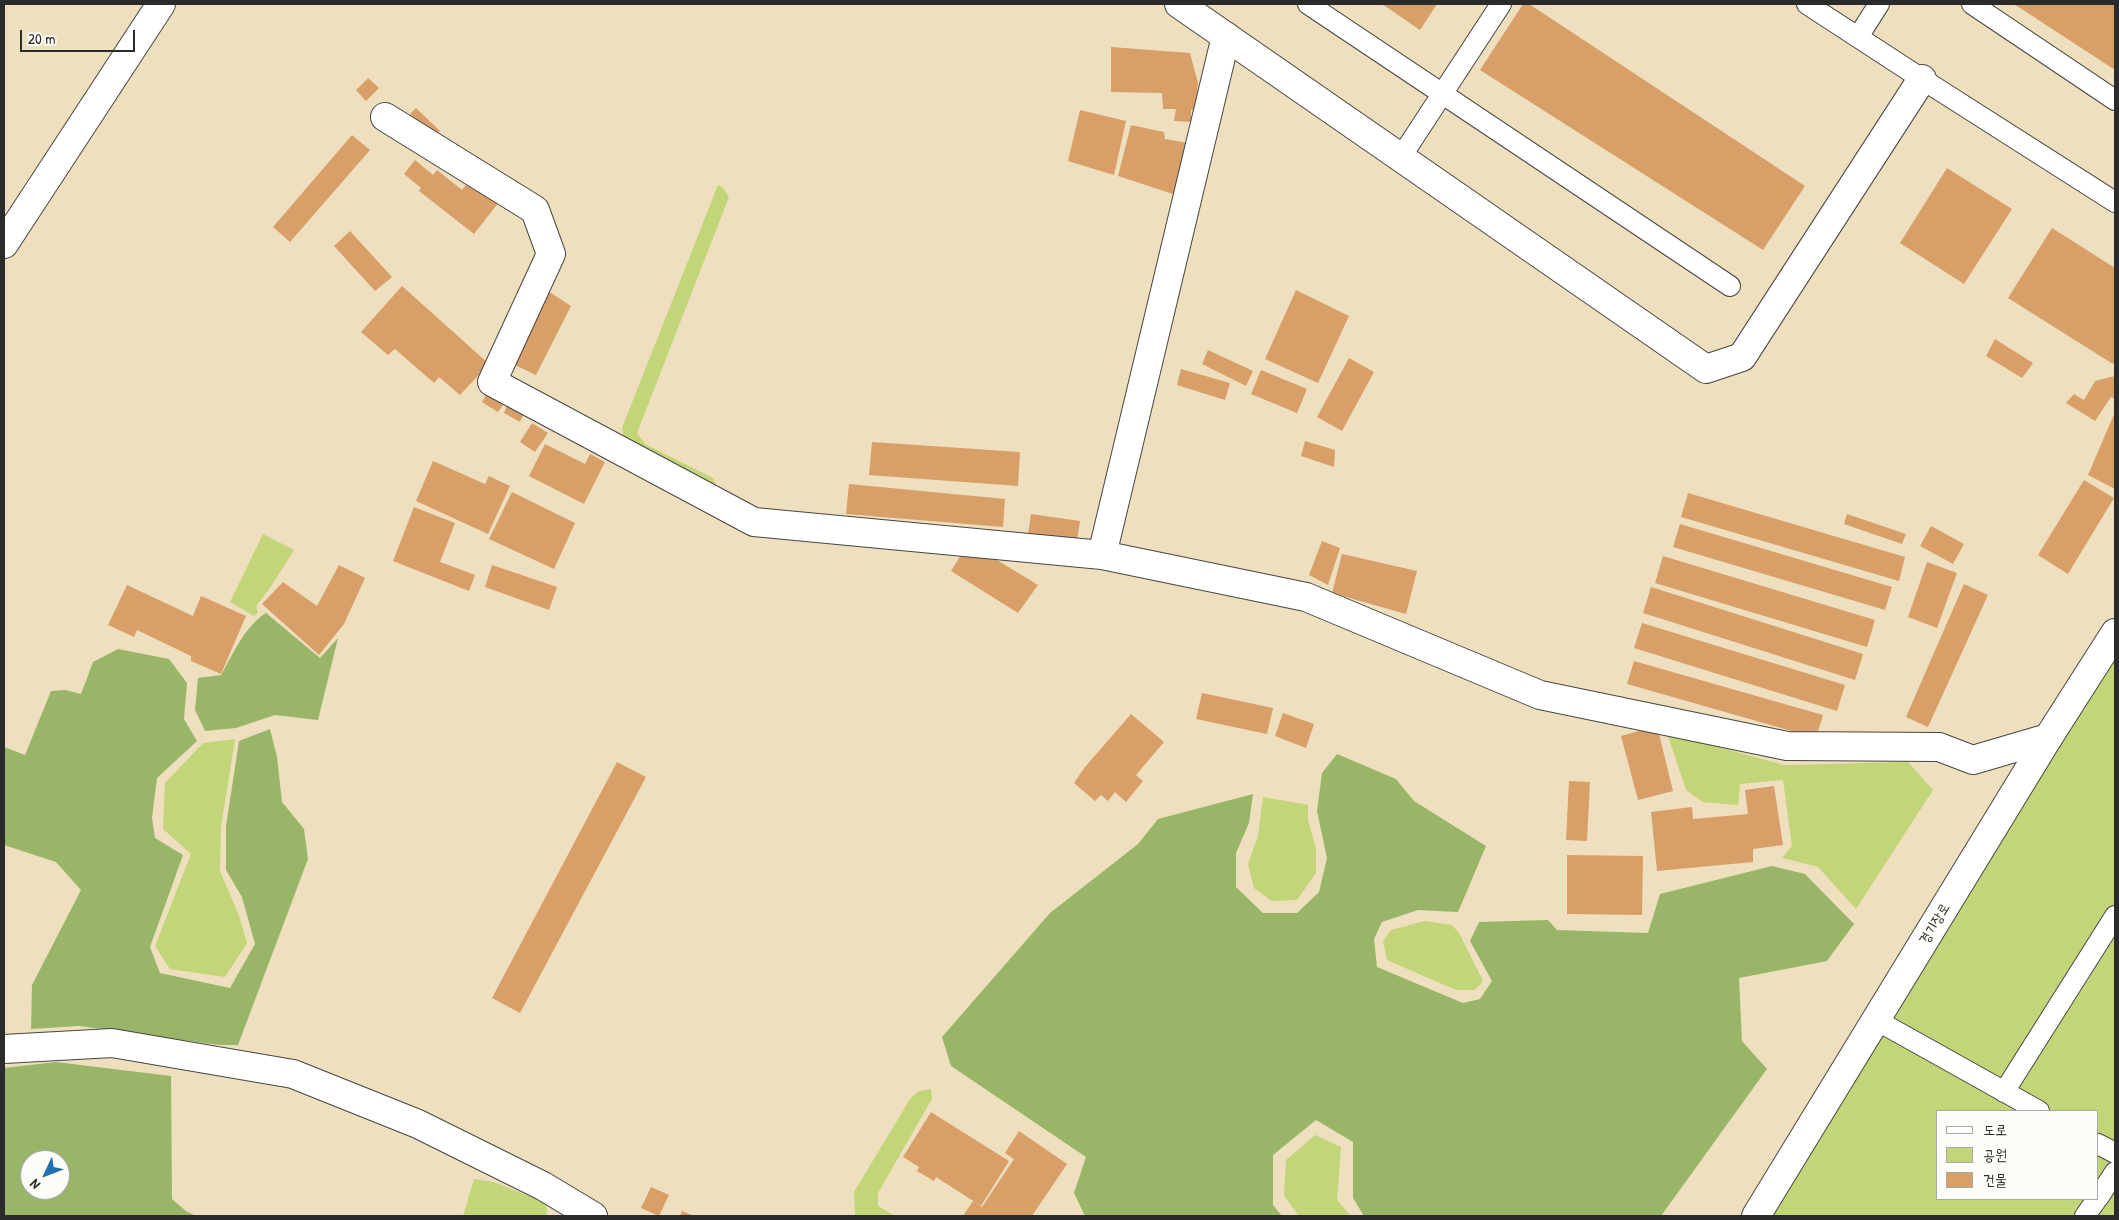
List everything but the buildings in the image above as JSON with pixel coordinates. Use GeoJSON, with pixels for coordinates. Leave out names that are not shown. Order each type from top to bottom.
{"type":"FeatureCollection","features":[{"type":"Feature","properties":{"kind":"street"},"geometry":{"type":"LineString","coordinates":[[4,244],[161,4]]}},
{"type":"Feature","properties":{"kind":"street"},"geometry":{"type":"LineString","coordinates":[[1179,4],[1706,369],[1742,357],[1922,79]]}},
{"type":"Feature","properties":{"kind":"street"},"geometry":{"type":"LineString","coordinates":[[1102,555],[1226,36]]}},
{"type":"Feature","properties":{"kind":"street"},"geometry":{"type":"LineString","coordinates":[[385,117],[535,210],[551,254],[492,382],[754,522],[1102,555],[1306,597],[1540,695],[1787,746],[1939,746],[1973,760],[2048,738]]}},
{"type":"Feature","properties":{"kind":"street","name":"경기장로"},"geometry":{"type":"LineString","coordinates":[[1756,1216],[2048,738],[2115,633]]}},
{"type":"Feature","properties":{"kind":"street"},"geometry":{"type":"LineString","coordinates":[[4,1049],[112,1043],[293,1074],[418,1124],[543,1186],[593,1216]]}},
{"type":"Feature","properties":{"kind":"lane"},"geometry":{"type":"LineString","coordinates":[[1308,4],[1730,286]]}},
{"type":"Feature","properties":{"kind":"lane"},"geometry":{"type":"LineString","coordinates":[[1401,157],[1501,4]]}},
{"type":"Feature","properties":{"kind":"lane"},"geometry":{"type":"LineString","coordinates":[[1807,4],[2115,202]]}},
{"type":"Feature","properties":{"kind":"lane"},"geometry":{"type":"LineString","coordinates":[[1858,37],[1879,4]]}},
{"type":"Feature","properties":{"kind":"lane"},"geometry":{"type":"LineString","coordinates":[[1972,4],[2115,100]]}},
{"type":"Feature","properties":{"kind":"lane"},"geometry":{"type":"LineString","coordinates":[[2004,1092],[2115,916]]}},
{"type":"Feature","properties":{"kind":"lane"},"geometry":{"type":"LineString","coordinates":[[1876,1020],[2037,1110]]}},
{"type":"Feature","properties":{"kind":"lane"},"geometry":{"type":"LineString","coordinates":[[2099,1145],[2115,1153]]}},
{"type":"Feature","properties":{"kind":"lane"},"geometry":{"type":"LineString","coordinates":[[2099,1195],[2115,1172]]}},
{"type":"Feature","properties":{"kind":"lane"},"geometry":{"type":"LineString","coordinates":[[2085,1216],[2096,1200]]}},
{"type":"Feature","properties":{"kind":"green space"},"geometry":{"type":"Polygon","coordinates":[[[718,185],[723,188],[729,197],[637,433],[645,444],[713,478],[716,485],[698,479],[629,443],[623,434],[622,428],[718,185]]]}},
{"type":"Feature","properties":{"kind":"green space"},"geometry":{"type":"Polygon","coordinates":[[[263,534],[294,550],[256,606],[258,612],[254,616],[230,602],[263,534]]]}},
{"type":"Feature","properties":{"kind":"green space"},"geometry":{"type":"Polygon","coordinates":[[[266,613],[320,658],[338,638],[318,720],[275,715],[236,728],[205,731],[195,710],[198,678],[221,675],[246,633],[266,613]]]}},
{"type":"Feature","properties":{"kind":"green space"},"geometry":{"type":"Polygon","coordinates":[[[2115,633],[2115,1216],[1756,1216],[2115,633]]]}},
{"type":"Feature","properties":{"kind":"green space"},"geometry":{"type":"Polygon","coordinates":[[[118,649],[169,659],[187,683],[184,719],[197,741],[157,778],[152,818],[155,838],[183,855],[150,947],[160,973],[230,988],[255,944],[242,897],[226,870],[226,826],[239,741],[270,729],[277,757],[282,802],[304,829],[308,859],[238,1045],[219,1045],[79,1026],[31,1029],[32,985],[81,890],[56,862],[4,845],[4,747],[25,755],[51,691],[65,690],[81,694],[93,662],[118,649]]]}},
{"type":"Feature","properties":{"kind":"green space"},"geometry":{"type":"Polygon","coordinates":[[[1667,733],[1784,765],[1908,762],[1933,790],[1856,909],[1818,867],[1782,858],[1792,846],[1783,780],[1740,784],[1738,805],[1703,802],[1686,790],[1667,733]]]}},
{"type":"Feature","properties":{"kind":"green space"},"geometry":{"type":"Polygon","coordinates":[[[235,739],[221,827],[220,871],[239,916],[247,943],[225,977],[170,969],[155,946],[191,854],[163,829],[165,783],[203,743],[235,739]]]}},
{"type":"Feature","properties":{"kind":"green space"},"geometry":{"type":"Polygon","coordinates":[[[1337,754],[1396,779],[1414,801],[1486,846],[1458,912],[1418,910],[1382,922],[1374,939],[1377,967],[1463,1003],[1480,999],[1492,981],[1470,941],[1479,922],[1548,920],[1557,930],[1648,933],[1660,894],[1772,866],[1805,874],[1854,924],[1827,961],[1739,978],[1742,1041],[1767,1069],[1661,1216],[1364,1216],[1353,1198],[1353,1142],[1316,1120],[1273,1155],[1273,1205],[1282,1216],[1085,1216],[1074,1193],[1086,1157],[951,1066],[942,1037],[1050,913],[1138,844],[1158,819],[1253,794],[1249,823],[1236,853],[1236,887],[1263,913],[1297,913],[1319,892],[1327,858],[1317,811],[1322,773],[1337,754]]]}},
{"type":"Feature","properties":{"kind":"green space"},"geometry":{"type":"Polygon","coordinates":[[[1263,797],[1308,805],[1308,820],[1316,849],[1316,873],[1297,900],[1272,901],[1254,888],[1248,864],[1258,836],[1263,797]]]}},
{"type":"Feature","properties":{"kind":"green space"},"geometry":{"type":"Polygon","coordinates":[[[1425,921],[1452,925],[1459,933],[1483,981],[1475,990],[1456,990],[1387,960],[1383,941],[1391,930],[1425,921]]]}},
{"type":"Feature","properties":{"kind":"green space"},"geometry":{"type":"Polygon","coordinates":[[[56,1062],[171,1076],[172,1199],[186,1211],[196,1216],[4,1216],[4,1068],[56,1062]]]}},
{"type":"Feature","properties":{"kind":"green space"},"geometry":{"type":"Polygon","coordinates":[[[931,1089],[932,1099],[878,1193],[878,1206],[895,1216],[855,1216],[854,1192],[910,1099],[919,1091],[931,1089]]]}},
{"type":"Feature","properties":{"kind":"green space"},"geometry":{"type":"Polygon","coordinates":[[[1315,1135],[1341,1147],[1337,1200],[1351,1216],[1299,1216],[1284,1196],[1286,1160],[1315,1135]]]}},
{"type":"Feature","properties":{"kind":"green space"},"geometry":{"type":"Polygon","coordinates":[[[474,1179],[494,1182],[546,1203],[547,1216],[463,1216],[474,1179]]]}}]}
